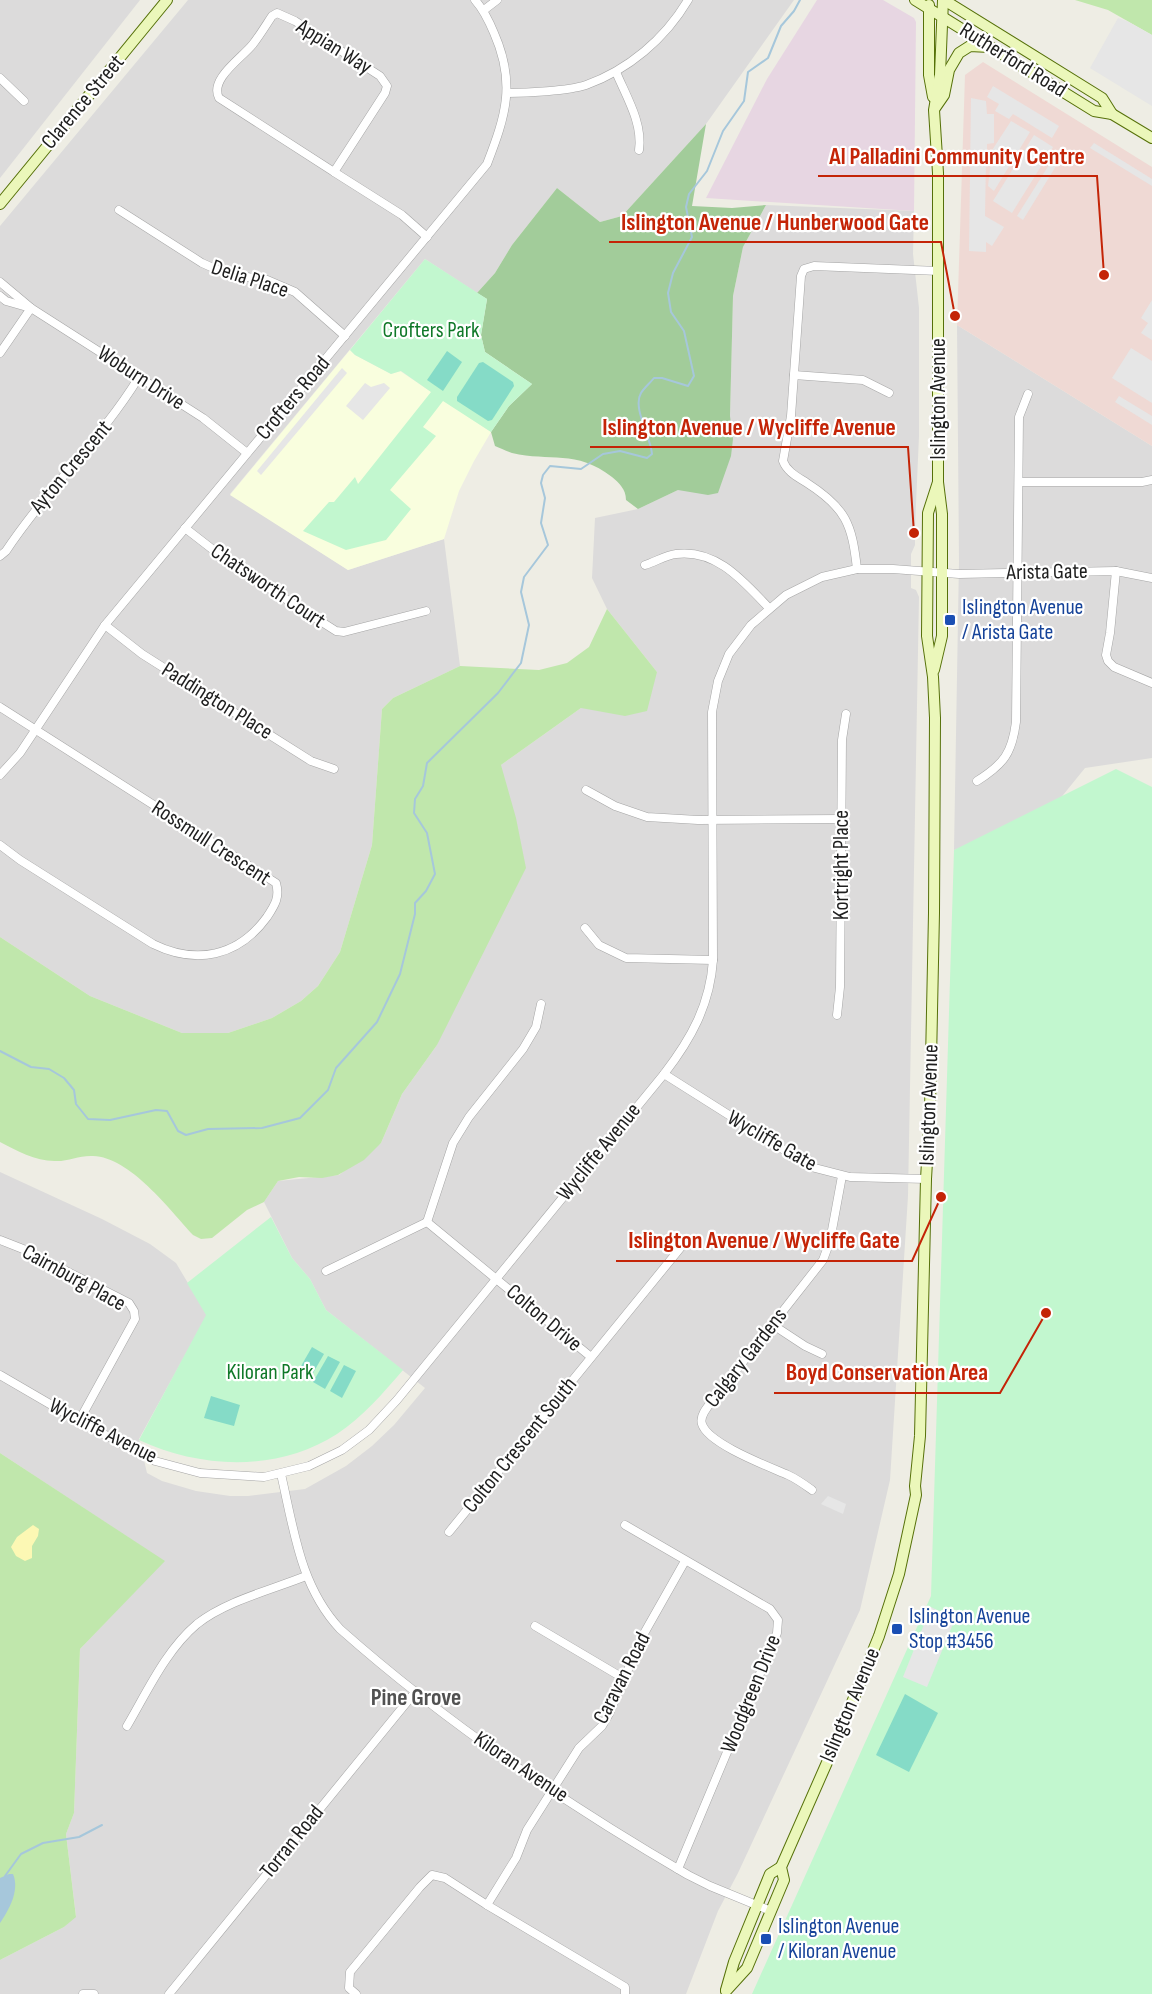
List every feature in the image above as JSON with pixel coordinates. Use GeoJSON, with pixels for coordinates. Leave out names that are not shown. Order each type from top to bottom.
{"type":"FeatureCollection","features":[{"type":"Feature","properties":{"kind":"main road","name":"Clarence Street"},"geometry":{"type":"LineString","coordinates":[[0,204],[167,0]]}},
{"type":"Feature","properties":{"kind":"main road","name":"Rutherford Road"},"geometry":{"type":"LineString","coordinates":[[915,0],[929,4],[942,16],[1094,111],[1112,114],[1152,138]]}},
{"type":"Feature","properties":{"kind":"main road","name":"Rutherford Road"},"geometry":{"type":"LineString","coordinates":[[944,0],[1102,98],[1112,114]]}},
{"type":"Feature","properties":{"kind":"main road","name":"Islington Avenue"},"geometry":{"type":"LineString","coordinates":[[934,105],[940,75],[944,0]]}},
{"type":"Feature","properties":{"kind":"main road","name":"Islington Avenue"},"geometry":{"type":"LineString","coordinates":[[929,4],[929,75],[934,105],[938,173],[938,482],[942,514],[942,636],[933,677]]}},
{"type":"Feature","properties":{"kind":"main road"},"geometry":{"type":"LineString","coordinates":[[934,105],[944,95],[949,69],[959,53],[975,45],[994,49]]}},
{"type":"Feature","properties":{"kind":"main road","name":"Islington Avenue"},"geometry":{"type":"LineString","coordinates":[[726,1993],[734,1962],[770,1874],[781,1867],[876,1644],[899,1574],[916,1496],[920,1436],[934,924],[935,718],[933,677],[927,636],[927,513],[938,482]]}},
{"type":"Feature","properties":{"kind":"main road","name":"Islington Avenue"},"geometry":{"type":"LineString","coordinates":[[726,1993],[747,1968],[784,1880],[781,1867]]}},
{"type":"Feature","properties":{"kind":"street","name":"Crofters Road"},"geometry":{"type":"LineString","coordinates":[[0,775],[12,763],[105,625],[487,164],[499,134],[507,93],[506,65],[484,10],[476,0]]}},
{"type":"Feature","properties":{"kind":"street"},"geometry":{"type":"LineString","coordinates":[[484,10],[497,0]]}},
{"type":"Feature","properties":{"kind":"street"},"geometry":{"type":"LineString","coordinates":[[507,93],[584,86],[616,72],[650,47],[688,0]]}},
{"type":"Feature","properties":{"kind":"street","name":"Appian Way"},"geometry":{"type":"LineString","coordinates":[[334,172],[385,93],[387,86],[380,76],[295,21],[277,13],[272,16],[248,50],[228,69],[216,88],[219,98],[334,172],[402,215],[428,237]]}},
{"type":"Feature","properties":{"kind":"street"},"geometry":{"type":"LineString","coordinates":[[616,72],[639,128],[641,138],[639,150]]}},
{"type":"Feature","properties":{"kind":"street"},"geometry":{"type":"LineString","coordinates":[[0,78],[24,101]]}},
{"type":"Feature","properties":{"kind":"street","name":"Delia Place"},"geometry":{"type":"LineString","coordinates":[[119,210],[202,263],[226,274],[267,280],[295,292],[345,336]]}},
{"type":"Feature","properties":{"kind":"street"},"geometry":{"type":"LineString","coordinates":[[857,569],[851,531],[839,509],[823,493],[789,471],[783,461],[792,416],[801,276],[804,269],[814,266],[939,271]]}},
{"type":"Feature","properties":{"kind":"street","name":"Woburn Drive"},"geometry":{"type":"LineString","coordinates":[[0,282],[31,308],[212,424],[247,453]]}},
{"type":"Feature","properties":{"kind":"street","name":"Woburn Drive"},"geometry":{"type":"LineString","coordinates":[[0,296],[6,301],[31,308]]}},
{"type":"Feature","properties":{"kind":"street"},"geometry":{"type":"LineString","coordinates":[[0,353],[31,308]]}},
{"type":"Feature","properties":{"kind":"street"},"geometry":{"type":"LineString","coordinates":[[794,375],[863,380],[889,393]]}},
{"type":"Feature","properties":{"kind":"street","name":"Ayton Crescent"},"geometry":{"type":"LineString","coordinates":[[0,556],[6,551],[33,512],[118,411],[139,377]]}},
{"type":"Feature","properties":{"kind":"street"},"geometry":{"type":"LineString","coordinates":[[977,781],[995,770],[1007,757],[1015,733],[1019,417],[1028,394]]}},
{"type":"Feature","properties":{"kind":"street"},"geometry":{"type":"LineString","coordinates":[[1019,482],[1142,482],[1152,480]]}},
{"type":"Feature","properties":{"kind":"street","name":"Chatsworth Court"},"geometry":{"type":"LineString","coordinates":[[185,528],[234,566],[336,631],[344,632],[426,611]]}},
{"type":"Feature","properties":{"kind":"street"},"geometry":{"type":"LineString","coordinates":[[645,566],[674,554],[697,553],[724,564],[769,608]]}},
{"type":"Feature","properties":{"kind":"street","name":"Wycliffe Avenue"},"geometry":{"type":"LineString","coordinates":[[0,1375],[79,1421],[155,1461],[200,1473],[264,1477],[281,1474],[326,1459],[369,1430],[397,1400],[664,1074],[690,1037],[703,1011],[710,991],[713,960],[712,712],[718,681],[729,654],[751,625],[769,608],[786,595],[815,580],[857,569],[927,571]]}},
{"type":"Feature","properties":{"kind":"street","name":"Arista Gate"},"geometry":{"type":"LineString","coordinates":[[927,571],[959,574],[1018,571],[1116,571],[1152,578]]}},
{"type":"Feature","properties":{"kind":"street"},"geometry":{"type":"LineString","coordinates":[[1116,571],[1106,655],[1114,668],[1152,683]]}},
{"type":"Feature","properties":{"kind":"street","name":"Paddington Place"},"geometry":{"type":"LineString","coordinates":[[105,625],[142,654],[311,761],[334,769]]}},
{"type":"Feature","properties":{"kind":"street"},"geometry":{"type":"LineString","coordinates":[[0,707],[35,730]]}},
{"type":"Feature","properties":{"kind":"street","name":"Kortright Place"},"geometry":{"type":"LineString","coordinates":[[837,1015],[840,987],[842,740],[846,714]]}},
{"type":"Feature","properties":{"kind":"street","name":"Rossmull Crescent"},"geometry":{"type":"LineString","coordinates":[[0,845],[29,866],[153,944],[168,952],[183,955],[212,955],[241,944],[265,920],[277,900],[279,893],[276,883],[35,730]]}},
{"type":"Feature","properties":{"kind":"street"},"geometry":{"type":"LineString","coordinates":[[586,790],[615,806],[647,817],[841,819]]}},
{"type":"Feature","properties":{"kind":"street"},"geometry":{"type":"LineString","coordinates":[[585,928],[599,945],[626,958],[713,960]]}},
{"type":"Feature","properties":{"kind":"street"},"geometry":{"type":"LineString","coordinates":[[326,1271],[427,1222],[453,1143],[469,1117],[523,1048],[536,1027],[541,1004]]}},
{"type":"Feature","properties":{"kind":"street","name":"Wycliffe Gate"},"geometry":{"type":"LineString","coordinates":[[664,1074],[806,1165],[842,1176],[926,1179]]}},
{"type":"Feature","properties":{"kind":"street","name":"Calgary Gardens"},"geometry":{"type":"LineString","coordinates":[[812,1490],[791,1476],[741,1456],[705,1430],[701,1423],[702,1417],[713,1400],[823,1260],[830,1241],[842,1176]]}},
{"type":"Feature","properties":{"kind":"street","name":"Colton Drive"},"geometry":{"type":"LineString","coordinates":[[427,1222],[591,1357]]}},
{"type":"Feature","properties":{"kind":"street","name":"Cairnburg Place"},"geometry":{"type":"LineString","coordinates":[[0,1240],[23,1249],[129,1304],[134,1311],[135,1319],[79,1421]]}},
{"type":"Feature","properties":{"kind":"street","name":"Colton Crescent South"},"geometry":{"type":"LineString","coordinates":[[448,1532],[686,1241]]}},
{"type":"Feature","properties":{"kind":"street"},"geometry":{"type":"LineString","coordinates":[[772,1325],[822,1354]]}},
{"type":"Feature","properties":{"kind":"street","name":"Kiloran Avenue"},"geometry":{"type":"LineString","coordinates":[[281,1474],[306,1576],[320,1605],[340,1629],[495,1752],[553,1790],[678,1869],[710,1886],[771,1911]]}},
{"type":"Feature","properties":{"kind":"street","name":"Woodgreen Drive"},"geometry":{"type":"LineString","coordinates":[[625,1525],[770,1609],[778,1620],[773,1643],[678,1869]]}},
{"type":"Feature","properties":{"kind":"street","name":"Caravan Road"},"geometry":{"type":"LineString","coordinates":[[487,1905],[516,1858],[527,1830],[579,1748],[602,1726],[609,1714],[642,1637],[685,1561]]}},
{"type":"Feature","properties":{"kind":"street"},"geometry":{"type":"LineString","coordinates":[[126,1726],[168,1659],[187,1634],[198,1624],[236,1603],[306,1576]]}},
{"type":"Feature","properties":{"kind":"street"},"geometry":{"type":"LineString","coordinates":[[535,1626],[623,1678]]}},
{"type":"Feature","properties":{"kind":"street","name":"Torran Road"},"geometry":{"type":"LineString","coordinates":[[169,1994],[416,1690]]}},
{"type":"Feature","properties":{"kind":"street"},"geometry":{"type":"LineString","coordinates":[[356,1994],[349,1988],[350,1972],[432,1875],[444,1878],[625,1987],[625,1994]]}},
{"type":"Feature","properties":{"kind":"street"},"geometry":{"type":"LineString","coordinates":[[84,1994],[94,1994]]}},
{"type":"Feature","properties":{"kind":"shaded area"},"geometry":{"type":"Polygon","coordinates":[[[0,0],[140,0],[0,178],[0,0]]]}},
{"type":"Feature","properties":{"kind":"shaded area"},"geometry":{"type":"Polygon","coordinates":[[[188,0],[794,0],[706,124],[622,216],[600,222],[557,188],[512,245],[495,273],[477,293],[425,259],[230,494],[348,570],[444,539],[460,666],[393,698],[382,709],[372,845],[340,952],[318,986],[301,1001],[272,1018],[228,1033],[182,1033],[90,996],[0,937],[0,226],[188,0]]]}},
{"type":"Feature","properties":{"kind":"shaded area"},"geometry":{"type":"Polygon","coordinates":[[[817,0],[883,0],[914,18],[916,22],[914,211],[706,198],[767,79],[817,0]]]}},
{"type":"Feature","properties":{"kind":"shaded area"},"geometry":{"type":"Polygon","coordinates":[[[1118,18],[1152,35],[1152,106],[1090,68],[1118,18]]]}},
{"type":"Feature","properties":{"kind":"shaded area"},"geometry":{"type":"Polygon","coordinates":[[[983,62],[1152,167],[1152,446],[957,325],[965,75],[983,62]]]}},
{"type":"Feature","properties":{"kind":"shaded area"},"geometry":{"type":"Polygon","coordinates":[[[993,86],[1059,126],[1052,138],[1013,114],[1009,119],[995,111],[999,104],[987,97],[993,86]]]}},
{"type":"Feature","properties":{"kind":"shaded area"},"geometry":{"type":"Polygon","coordinates":[[[971,98],[986,101],[987,114],[994,114],[994,143],[987,144],[987,158],[1011,121],[1030,132],[994,191],[988,186],[991,162],[986,159],[985,216],[1004,227],[992,246],[986,242],[986,252],[969,251],[971,98]]]}},
{"type":"Feature","properties":{"kind":"shaded area"},"geometry":{"type":"Polygon","coordinates":[[[1034,135],[1053,147],[1012,213],[993,201],[1034,135]]]}},
{"type":"Feature","properties":{"kind":"shaded area"},"geometry":{"type":"Polygon","coordinates":[[[1094,143],[1152,179],[1152,186],[1090,148],[1094,143]]]}},
{"type":"Feature","properties":{"kind":"shaded area"},"geometry":{"type":"Polygon","coordinates":[[[1059,149],[1064,153],[1023,220],[1017,216],[1059,149]]]}},
{"type":"Feature","properties":{"kind":"shaded area"},"geometry":{"type":"Polygon","coordinates":[[[766,205],[914,211],[913,254],[919,308],[919,436],[915,527],[912,527],[912,539],[915,539],[915,545],[911,554],[911,588],[916,590],[919,597],[908,1196],[890,1480],[860,1610],[738,1873],[718,1911],[686,1994],[0,1994],[0,1960],[64,1927],[76,1916],[66,1834],[74,1813],[80,1649],[164,1561],[0,1453],[0,1172],[150,1244],[176,1263],[207,1315],[139,1439],[147,1473],[162,1481],[196,1491],[230,1496],[305,1489],[346,1466],[372,1446],[394,1425],[425,1388],[326,1310],[310,1279],[292,1258],[264,1202],[278,1181],[339,1175],[381,1143],[402,1094],[437,1045],[501,765],[581,708],[657,672],[607,609],[592,578],[595,518],[638,509],[678,490],[730,416],[733,296],[743,247],[766,205]]]}},
{"type":"Feature","properties":{"kind":"shaded area"},"geometry":{"type":"Polygon","coordinates":[[[1152,300],[1152,340],[1141,333],[1148,323],[1141,318],[1152,300]]]}},
{"type":"Feature","properties":{"kind":"shaded area"},"geometry":{"type":"Polygon","coordinates":[[[957,325],[1152,446],[1152,758],[1085,768],[1042,821],[954,850],[959,561],[957,325]]]}},
{"type":"Feature","properties":{"kind":"shaded area"},"geometry":{"type":"Polygon","coordinates":[[[1131,348],[1152,361],[1152,403],[1112,378],[1131,348]]]}},
{"type":"Feature","properties":{"kind":"shaded area"},"geometry":{"type":"Polygon","coordinates":[[[350,350],[391,374],[400,371],[491,432],[459,491],[444,539],[348,570],[230,495],[350,350]]]}},
{"type":"Feature","properties":{"kind":"shaded area"},"geometry":{"type":"Polygon","coordinates":[[[447,351],[462,362],[443,391],[427,380],[447,351]]]}},
{"type":"Feature","properties":{"kind":"shaded area"},"geometry":{"type":"Polygon","coordinates":[[[483,362],[513,382],[514,386],[492,420],[488,421],[457,401],[457,397],[479,363],[483,362]]]}},
{"type":"Feature","properties":{"kind":"shaded area"},"geometry":{"type":"Polygon","coordinates":[[[342,368],[347,373],[261,475],[257,471],[342,368]]]}},
{"type":"Feature","properties":{"kind":"shaded area"},"geometry":{"type":"Polygon","coordinates":[[[365,383],[371,387],[384,383],[390,388],[363,420],[346,406],[365,383]]]}},
{"type":"Feature","properties":{"kind":"shaded area"},"geometry":{"type":"Polygon","coordinates":[[[1119,396],[1152,416],[1152,425],[1115,402],[1119,396]]]}},
{"type":"Feature","properties":{"kind":"shaded area"},"geometry":{"type":"Polygon","coordinates":[[[312,1347],[324,1354],[309,1380],[297,1373],[312,1347]]]}},
{"type":"Feature","properties":{"kind":"shaded area"},"geometry":{"type":"Polygon","coordinates":[[[328,1356],[340,1362],[325,1389],[313,1382],[328,1356]]]}},
{"type":"Feature","properties":{"kind":"shaded area"},"geometry":{"type":"Polygon","coordinates":[[[344,1365],[356,1371],[342,1398],[330,1391],[344,1365]]]}},
{"type":"Feature","properties":{"kind":"shaded area"},"geometry":{"type":"Polygon","coordinates":[[[211,1396],[240,1405],[234,1426],[204,1418],[211,1396]]]}},
{"type":"Feature","properties":{"kind":"shaded area"},"geometry":{"type":"Polygon","coordinates":[[[828,1496],[846,1504],[843,1514],[821,1504],[828,1496]]]}},
{"type":"Feature","properties":{"kind":"shaded area"},"geometry":{"type":"Polygon","coordinates":[[[931,1607],[955,1619],[927,1687],[903,1677],[931,1607]]]}},
{"type":"Feature","properties":{"kind":"shaded area"},"geometry":{"type":"Polygon","coordinates":[[[905,1694],[938,1713],[909,1772],[876,1755],[905,1694]]]}},
{"type":"Feature","properties":{"kind":"shaded area"},"geometry":{"type":"Polygon","coordinates":[[[13,1874],[15,1880],[14,1893],[10,1906],[0,1923],[0,1878],[13,1874]]]}},
{"type":"Feature","properties":{"kind":"green space"},"geometry":{"type":"Polygon","coordinates":[[[1075,0],[1152,0],[1152,35],[1108,10],[1075,0]]]}},
{"type":"Feature","properties":{"kind":"green space"},"geometry":{"type":"Polygon","coordinates":[[[706,124],[692,206],[732,208],[766,205],[743,247],[733,296],[731,456],[718,493],[708,495],[678,490],[638,509],[626,500],[620,484],[599,468],[575,459],[512,453],[495,446],[491,432],[509,406],[532,384],[485,352],[481,335],[487,299],[477,293],[495,273],[512,245],[557,188],[600,222],[622,216],[706,124]]]}},
{"type":"Feature","properties":{"kind":"green space","name":"Crofters Park"},"geometry":{"type":"Polygon","coordinates":[[[425,259],[487,299],[481,335],[485,352],[532,384],[509,406],[491,432],[443,401],[423,427],[436,436],[390,490],[411,509],[386,540],[346,550],[303,531],[329,502],[334,502],[355,477],[358,484],[431,392],[401,371],[391,374],[350,350],[425,259]]]}},
{"type":"Feature","properties":{"kind":"green space"},"geometry":{"type":"Polygon","coordinates":[[[607,609],[657,672],[647,711],[625,716],[581,708],[501,765],[516,818],[526,868],[437,1045],[402,1094],[381,1143],[364,1160],[338,1175],[322,1178],[299,1177],[278,1181],[264,1202],[247,1210],[212,1238],[201,1239],[193,1235],[161,1199],[121,1165],[93,1156],[62,1161],[42,1160],[0,1142],[0,937],[90,996],[182,1033],[228,1033],[272,1018],[301,1001],[318,986],[340,952],[372,845],[382,709],[393,698],[460,666],[539,670],[567,663],[589,647],[607,609]]]}},
{"type":"Feature","properties":{"kind":"green space"},"geometry":{"type":"Polygon","coordinates":[[[1116,769],[1152,787],[1152,1994],[752,1994],[931,1596],[954,850],[1116,769]]]}},
{"type":"Feature","properties":{"kind":"green space","name":"Kiloran Park"},"geometry":{"type":"Polygon","coordinates":[[[271,1217],[292,1258],[310,1279],[326,1310],[403,1370],[372,1404],[337,1434],[290,1455],[265,1460],[213,1461],[163,1450],[139,1440],[206,1315],[187,1283],[271,1217]]]}},
{"type":"Feature","properties":{"kind":"green space"},"geometry":{"type":"Polygon","coordinates":[[[0,1453],[165,1561],[80,1649],[74,1813],[66,1834],[76,1917],[64,1927],[0,1960],[0,1453]]]}},
{"type":"Feature","properties":{"kind":"sand"},"geometry":{"type":"Polygon","coordinates":[[[33,1525],[39,1529],[38,1536],[32,1546],[32,1558],[25,1561],[16,1556],[11,1547],[17,1537],[33,1525]]]}},
{"type":"Feature","properties":{"kind":"waterway"},"geometry":{"type":"LineString","coordinates":[[0,1051],[31,1067],[49,1069],[64,1078],[74,1090],[76,1104],[88,1119],[110,1120],[156,1110],[167,1111],[178,1131],[186,1135],[208,1129],[262,1128],[300,1118],[328,1090],[336,1068],[377,1022],[400,974],[415,914],[415,903],[426,891],[435,874],[427,833],[414,813],[415,799],[423,786],[427,763],[498,693],[521,663],[529,625],[521,592],[524,577],[548,545],[541,523],[545,498],[541,483],[543,475],[550,466],[581,469],[603,454],[620,451],[647,458],[652,454],[640,414],[641,393],[654,378],[662,378],[688,386],[694,376],[684,331],[671,312],[668,293],[673,273],[692,237],[686,207],[689,194],[707,171],[723,131],[744,101],[748,72],[768,58],[781,26],[800,0]]}},
{"type":"Feature","properties":{"kind":"waterway"},"geometry":{"type":"LineString","coordinates":[[5,1876],[21,1854],[43,1843],[79,1837],[102,1825]]}},
{"type":"Feature","properties":{"kind":"place","name":"Al Palladini Community Centre"},"geometry":{"type":"Point","coordinates":[1104,275]}},
{"type":"Feature","properties":{"kind":"place","name":"Islington Avenue / Hunberwood Gate"},"geometry":{"type":"Point","coordinates":[955,316]}},
{"type":"Feature","properties":{"kind":"place","name":"Islington Avenue / Wycliffe Avenue"},"geometry":{"type":"Point","coordinates":[914,533]}},
{"type":"Feature","properties":{"kind":"place","name":"Islington Avenue / Arista Gate"},"geometry":{"type":"Point","coordinates":[950,620]}},
{"type":"Feature","properties":{"kind":"place","name":"Islington Avenue / Wycliffe Gate"},"geometry":{"type":"Point","coordinates":[941,1197]}},
{"type":"Feature","properties":{"kind":"place","name":"Boyd Conservation Area"},"geometry":{"type":"Point","coordinates":[1046,1313]}},
{"type":"Feature","properties":{"kind":"place","name":"Islington Avenue Stop #3456"},"geometry":{"type":"Point","coordinates":[897,1629]}},
{"type":"Feature","properties":{"kind":"place","name":"Islington Avenue / Kiloran Avenue"},"geometry":{"type":"Point","coordinates":[766,1939]}},
{"type":"Feature","properties":{"kind":"district","name":"Pine Grove"},"geometry":{"type":"Point","coordinates":[416,1697]}}]}
